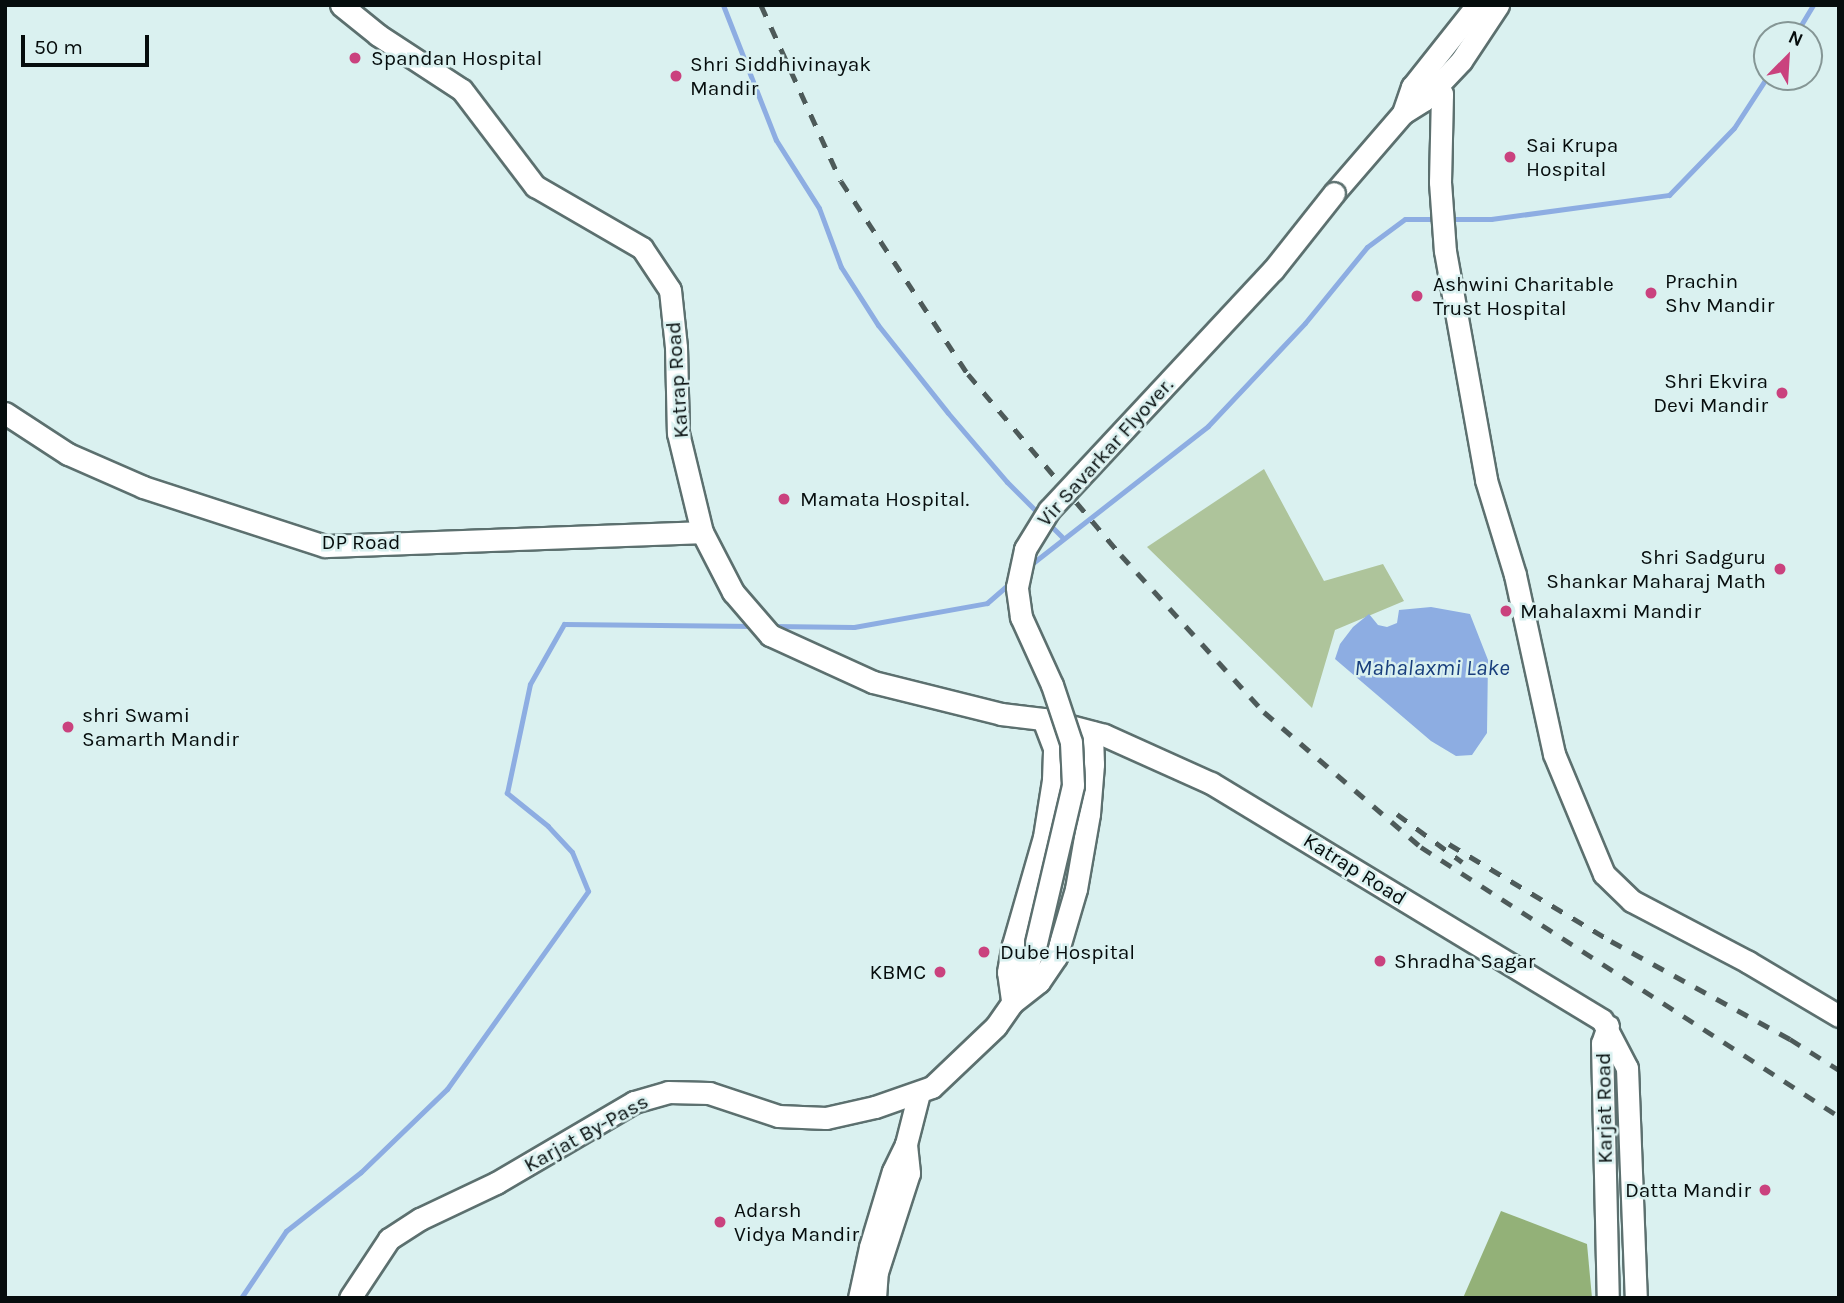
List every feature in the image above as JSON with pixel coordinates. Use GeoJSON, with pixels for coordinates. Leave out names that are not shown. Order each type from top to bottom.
{"type":"FeatureCollection","features":[{"type":"Feature","properties":{"kind":"main road","name":"Katrap Road"},"geometry":{"type":"LineString","coordinates":[[341,5],[378,35],[462,90],[535,186],[642,247],[670,290],[676,347],[678,433],[702,532],[733,592],[769,635],[873,682],[1001,714],[1043,719],[1091,732],[1240,798],[1608,1026]]}},
{"type":"Feature","properties":{"kind":"main road"},"geometry":{"type":"LineString","coordinates":[[1431,79],[1477,5]]}},
{"type":"Feature","properties":{"kind":"main road"},"geometry":{"type":"LineString","coordinates":[[1431,79],[1461,61],[1498,5]]}},
{"type":"Feature","properties":{"kind":"main road"},"geometry":{"type":"LineString","coordinates":[[1431,79],[1442,94],[1445,251],[1486,480],[1515,575],[1554,754],[1604,874],[1632,901],[1748,962],[1839,1016]]}},
{"type":"Feature","properties":{"kind":"main road","name":"Vir Savarkar Flyover."},"geometry":{"type":"LineString","coordinates":[[1036,943],[1073,785],[1071,742],[1052,685],[1021,617],[1017,587],[1025,549],[1049,510],[1273,270],[1402,113],[1412,87],[1431,79]]}},
{"type":"Feature","properties":{"kind":"main road","name":"DP Road"},"geometry":{"type":"LineString","coordinates":[[5,413],[68,454],[144,486],[325,546],[702,532]]}},
{"type":"Feature","properties":{"kind":"main road"},"geometry":{"type":"LineString","coordinates":[[1012,1003],[1008,972],[1013,945],[1044,837],[1053,780],[1054,747],[1043,719]]}},
{"type":"Feature","properties":{"kind":"main road"},"geometry":{"type":"LineString","coordinates":[[1012,1003],[1039,982],[1056,957],[1076,888],[1089,814],[1093,764],[1091,732]]}},
{"type":"Feature","properties":{"kind":"main road","name":"Karjat By-Pass"},"geometry":{"type":"LineString","coordinates":[[350,1298],[390,1240],[420,1219],[496,1183],[634,1102],[668,1092],[709,1093],[778,1116],[826,1118],[919,1093],[932,1087],[996,1026],[1012,1003],[1036,943]]}},
{"type":"Feature","properties":{"kind":"main road","name":"Karjat Road"},"geometry":{"type":"LineString","coordinates":[[1608,1026],[1602,1043],[1608,1298]]}},
{"type":"Feature","properties":{"kind":"main road","name":"Karjat Road"},"geometry":{"type":"LineString","coordinates":[[1608,1026],[1628,1068],[1636,1298]]}},
{"type":"Feature","properties":{"kind":"main road"},"geometry":{"type":"LineString","coordinates":[[859,1298],[893,1171],[906,1144],[919,1093]]}},
{"type":"Feature","properties":{"kind":"main road"},"geometry":{"type":"LineString","coordinates":[[875,1298],[877,1272],[909,1172],[906,1144]]}},
{"type":"Feature","properties":{"kind":"green space"},"geometry":{"type":"Polygon","coordinates":[[[1264,469],[1324,581],[1383,564],[1404,601],[1335,630],[1312,708],[1147,547],[1264,469]]]}},
{"type":"Feature","properties":{"kind":"green space"},"geometry":{"type":"Polygon","coordinates":[[[1501,1211],[1587,1244],[1592,1298],[1463,1298],[1501,1211]]]}},
{"type":"Feature","properties":{"kind":"water","name":"Mahalaxmi Lake"},"geometry":{"type":"Polygon","coordinates":[[[1431,607],[1470,614],[1488,660],[1487,733],[1472,755],[1456,756],[1431,741],[1335,659],[1340,644],[1353,627],[1369,614],[1378,625],[1387,627],[1397,623],[1399,610],[1431,607]]]}},
{"type":"Feature","properties":{"kind":"waterway"},"geometry":{"type":"LineString","coordinates":[[723,5],[776,140],[819,208],[841,267],[878,325],[948,413],[1007,482],[1040,515]]}},
{"type":"Feature","properties":{"kind":"waterway"},"geometry":{"type":"LineString","coordinates":[[1803,21],[1813,5]]}},
{"type":"Feature","properties":{"kind":"waterway"},"geometry":{"type":"LineString","coordinates":[[1447,219],[1491,219],[1669,195],[1734,128],[1758,91]]}},
{"type":"Feature","properties":{"kind":"waterway"},"geometry":{"type":"LineString","coordinates":[[1029,566],[1208,426],[1305,323],[1367,247],[1405,219],[1437,219]]}},
{"type":"Feature","properties":{"kind":"waterway"},"geometry":{"type":"LineString","coordinates":[[1047,522],[1062,537]]}},
{"type":"Feature","properties":{"kind":"waterway"},"geometry":{"type":"LineString","coordinates":[[772,626],[854,627],[987,603],[1011,582]]}},
{"type":"Feature","properties":{"kind":"waterway"},"geometry":{"type":"LineString","coordinates":[[241,1298],[286,1231],[361,1172],[447,1089],[588,891],[572,852],[548,826],[507,793],[530,684],[564,624],[755,626]]}},
{"type":"Feature","properties":{"kind":"railway"},"geometry":{"type":"LineString","coordinates":[[761,5],[841,181],[968,374],[1121,555],[1264,712],[1421,847],[1839,1116]]}},
{"type":"Feature","properties":{"kind":"railway"},"geometry":{"type":"LineString","coordinates":[[1397,814],[1462,862]]}},
{"type":"Feature","properties":{"kind":"railway"},"geometry":{"type":"LineString","coordinates":[[1449,844],[1611,941],[1790,1039],[1839,1070]]}},
{"type":"Feature","properties":{"kind":"place","name":"Spandan Hospital"},"geometry":{"type":"Point","coordinates":[355,58]}},
{"type":"Feature","properties":{"kind":"place","name":"Shri Siddhivinayak Mandir"},"geometry":{"type":"Point","coordinates":[676,76]}},
{"type":"Feature","properties":{"kind":"place","name":"Sai Krupa Hospital"},"geometry":{"type":"Point","coordinates":[1510,157]}},
{"type":"Feature","properties":{"kind":"place","name":"Prachin Shv Mandir"},"geometry":{"type":"Point","coordinates":[1651,293]}},
{"type":"Feature","properties":{"kind":"place","name":"Ashwini Charitable Trust Hospital"},"geometry":{"type":"Point","coordinates":[1417,296]}},
{"type":"Feature","properties":{"kind":"place","name":"Shri Ekvira Devi Mandir"},"geometry":{"type":"Point","coordinates":[1782,393]}},
{"type":"Feature","properties":{"kind":"place","name":"Mamata Hospital."},"geometry":{"type":"Point","coordinates":[784,499]}},
{"type":"Feature","properties":{"kind":"place","name":"Shri Sadguru Shankar Maharaj Math"},"geometry":{"type":"Point","coordinates":[1780,569]}},
{"type":"Feature","properties":{"kind":"place","name":"Mahalaxmi Mandir"},"geometry":{"type":"Point","coordinates":[1506,611]}},
{"type":"Feature","properties":{"kind":"place","name":"shri Swami Samarth Mandir"},"geometry":{"type":"Point","coordinates":[68,727]}},
{"type":"Feature","properties":{"kind":"place","name":"Dube Hospital"},"geometry":{"type":"Point","coordinates":[984,952]}},
{"type":"Feature","properties":{"kind":"place","name":"Shradha Sagar"},"geometry":{"type":"Point","coordinates":[1380,961]}},
{"type":"Feature","properties":{"kind":"place","name":"KBMC"},"geometry":{"type":"Point","coordinates":[940,972]}},
{"type":"Feature","properties":{"kind":"place","name":"Datta Mandir"},"geometry":{"type":"Point","coordinates":[1765,1190]}},
{"type":"Feature","properties":{"kind":"place","name":"Adarsh Vidya Mandir"},"geometry":{"type":"Point","coordinates":[720,1222]}}]}
